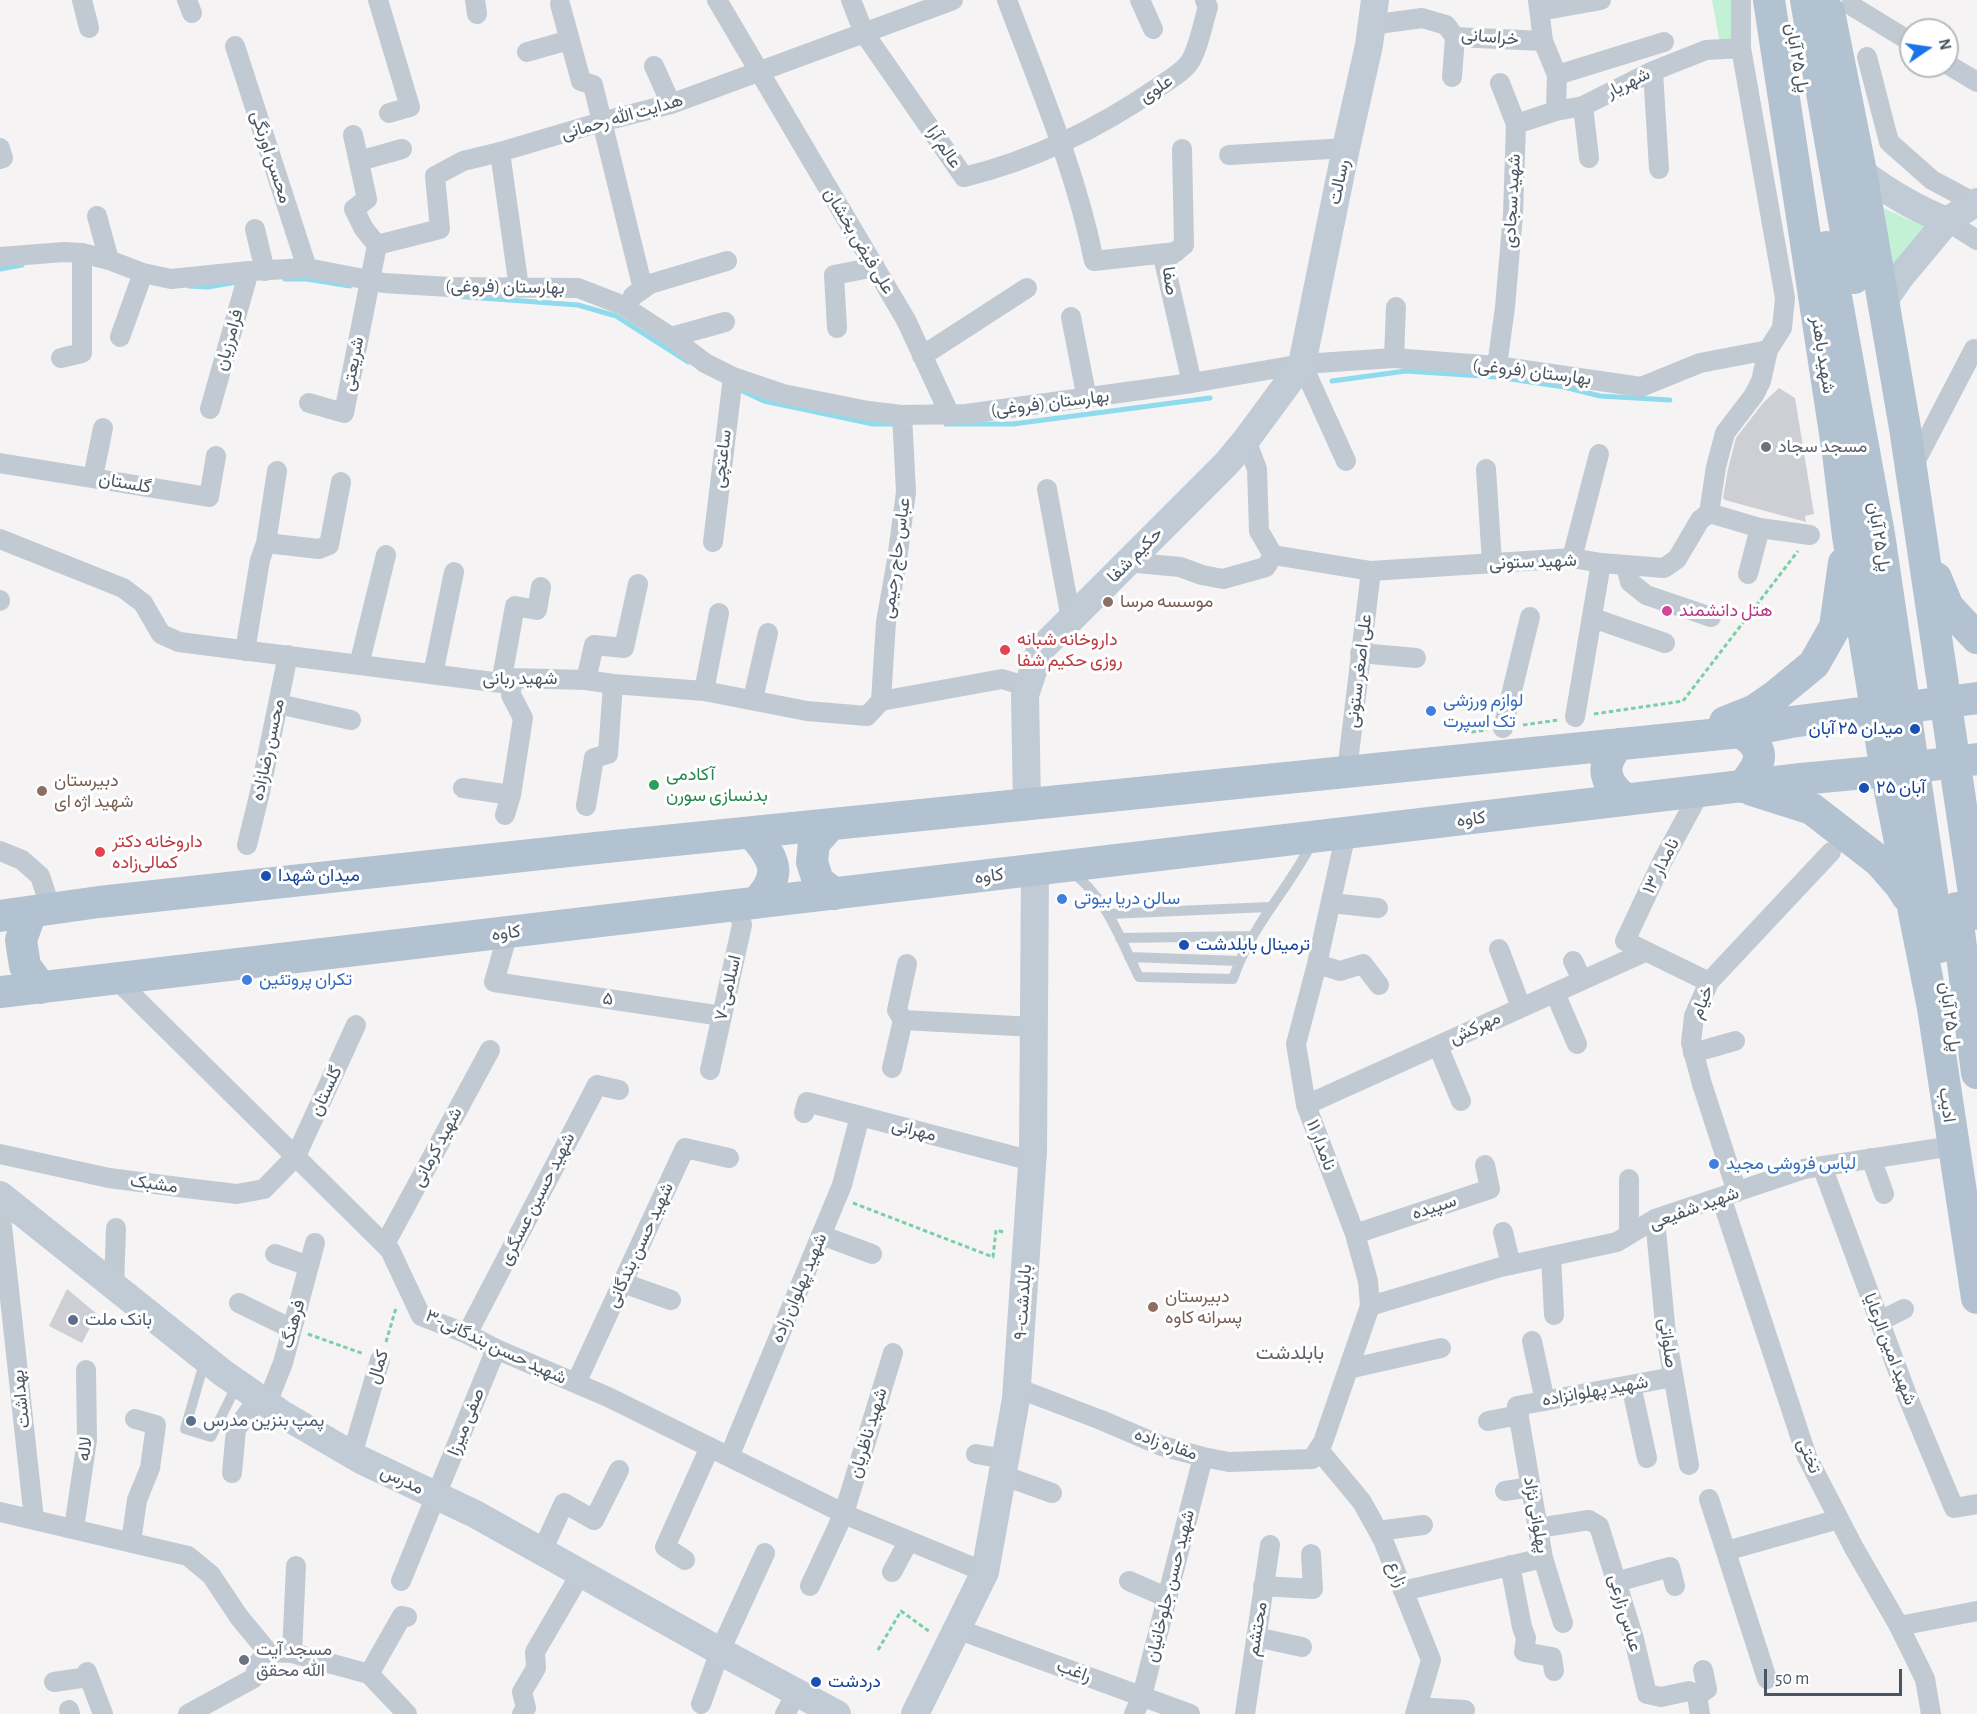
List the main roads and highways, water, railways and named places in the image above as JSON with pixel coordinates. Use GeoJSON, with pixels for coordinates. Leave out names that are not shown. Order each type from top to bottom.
{"type":"FeatureCollection","features":[{"type":"Feature","properties":{"kind":"main road","name":"شهید باهنر"},"geometry":{"type":"LineString","coordinates":[[1769,0],[1838,453],[1848,536],[1886,771]]}},
{"type":"Feature","properties":{"kind":"main road","name":"پل ۲۵ آبان"},"geometry":{"type":"LineString","coordinates":[[1787,0],[1824,226],[1879,534],[1968,1074]]}},
{"type":"Feature","properties":{"kind":"main road","name":"پل ۲۵ آبان"},"geometry":{"type":"LineString","coordinates":[[1806,0],[1899,532],[1955,897],[1968,1074]]}},
{"type":"Feature","properties":{"kind":"main road"},"geometry":{"type":"LineString","coordinates":[[1844,2],[1861,172],[1924,549],[1962,700],[1976,895]]}},
{"type":"Feature","properties":{"kind":"main road"},"geometry":{"type":"LineString","coordinates":[[1838,453],[1854,467],[1866,471],[1874,470],[1890,459],[1905,428]]}},
{"type":"Feature","properties":{"kind":"main road"},"geometry":{"type":"LineString","coordinates":[[1685,737],[1755,710],[1774,698],[1814,664],[1834,627],[1848,536]]}},
{"type":"Feature","properties":{"kind":"main road"},"geometry":{"type":"LineString","coordinates":[[1924,549],[1948,607],[1977,638]]}},
{"type":"Feature","properties":{"kind":"main road"},"geometry":{"type":"LineString","coordinates":[[0,916],[99,902],[1740,732],[1791,722],[1962,700]]}},
{"type":"Feature","properties":{"kind":"main road"},"geometry":{"type":"LineString","coordinates":[[1740,732],[1751,739],[1759,750],[1758,768],[1742,787],[1812,809],[1879,861],[1900,885],[1911,903]]}},
{"type":"Feature","properties":{"kind":"main road"},"geometry":{"type":"LineString","coordinates":[[1619,744],[1607,762],[1607,773],[1611,785],[1626,800]]}},
{"type":"Feature","properties":{"kind":"main road","name":"کاوه"},"geometry":{"type":"LineString","coordinates":[[0,992],[1966,760]]}},
{"type":"Feature","properties":{"kind":"main road","name":"ادیب"},"geometry":{"type":"LineString","coordinates":[[1886,771],[1933,1008],[1977,1298]]}},
{"type":"Feature","properties":{"kind":"main road"},"geometry":{"type":"LineString","coordinates":[[830,825],[814,843],[812,862],[818,880],[834,894]]}},
{"type":"Feature","properties":{"kind":"main road"},"geometry":{"type":"LineString","coordinates":[[747,904],[768,890],[773,878],[772,861],[767,850],[752,833]]}},
{"type":"Feature","properties":{"kind":"main road"},"geometry":{"type":"LineString","coordinates":[[41,910],[21,940],[25,966],[41,988]]}},
{"type":"Feature","properties":{"kind":"main road"},"geometry":{"type":"LineString","coordinates":[[1933,1008],[1936,988],[1942,978],[1959,969],[1977,978]]}},
{"type":"Feature","properties":{"kind":"main road","name":"ادیب"},"geometry":{"type":"LineString","coordinates":[[1968,1074],[1977,1185]]}},
{"type":"Feature","properties":{"kind":"waterway"},"geometry":{"type":"LineString","coordinates":[[0,269],[22,265]]}},
{"type":"Feature","properties":{"kind":"waterway"},"geometry":{"type":"LineString","coordinates":[[285,279],[307,279],[350,286]]}},
{"type":"Feature","properties":{"kind":"waterway"},"geometry":{"type":"LineString","coordinates":[[189,286],[208,287],[243,281]]}},
{"type":"Feature","properties":{"kind":"waterway"},"geometry":{"type":"LineString","coordinates":[[454,296],[578,305],[616,316],[688,362]]}},
{"type":"Feature","properties":{"kind":"waterway"},"geometry":{"type":"LineString","coordinates":[[1332,381],[1406,371],[1497,377],[1564,387],[1600,396],[1670,400]]}},
{"type":"Feature","properties":{"kind":"waterway"},"geometry":{"type":"LineString","coordinates":[[736,388],[764,401],[873,424],[898,424]]}},
{"type":"Feature","properties":{"kind":"waterway"},"geometry":{"type":"LineString","coordinates":[[946,424],[1013,424],[1210,398]]}},
{"type":"Feature","properties":{"kind":"place","name":"مسجد سجاد"},"geometry":{"type":"Point","coordinates":[1766,447]}},
{"type":"Feature","properties":{"kind":"place","name":"موسسه مرسا"},"geometry":{"type":"Point","coordinates":[1108,602]}},
{"type":"Feature","properties":{"kind":"place","name":"هتل دانشمند"},"geometry":{"type":"Point","coordinates":[1667,611]}},
{"type":"Feature","properties":{"kind":"place","name":"داروخانه شبانه‌ روزی حکیم شفا"},"geometry":{"type":"Point","coordinates":[1005,650]}},
{"type":"Feature","properties":{"kind":"place","name":"لوازم ورزشی تک اسپرت"},"geometry":{"type":"Point","coordinates":[1431,711]}},
{"type":"Feature","properties":{"kind":"place","name":"میدان ۲۵ آبان"},"geometry":{"type":"Point","coordinates":[1915,729]}},
{"type":"Feature","properties":{"kind":"place","name":"آکادمی بدنسازی سورن"},"geometry":{"type":"Point","coordinates":[654,785]}},
{"type":"Feature","properties":{"kind":"place","name":"۲۵ آبان"},"geometry":{"type":"Point","coordinates":[1864,788]}},
{"type":"Feature","properties":{"kind":"place","name":"دبیرستان شهید اژه ای"},"geometry":{"type":"Point","coordinates":[42,791]}},
{"type":"Feature","properties":{"kind":"place","name":"داروخانه دکتر کمالی‌زاده"},"geometry":{"type":"Point","coordinates":[100,852]}},
{"type":"Feature","properties":{"kind":"place","name":"میدان شهدا"},"geometry":{"type":"Point","coordinates":[266,876]}},
{"type":"Feature","properties":{"kind":"place","name":"سالن دریا بیوتی"},"geometry":{"type":"Point","coordinates":[1062,899]}},
{"type":"Feature","properties":{"kind":"place","name":"ترمینال بابلدشت"},"geometry":{"type":"Point","coordinates":[1184,945]}},
{"type":"Feature","properties":{"kind":"place","name":"تکران پروتئین"},"geometry":{"type":"Point","coordinates":[247,980]}},
{"type":"Feature","properties":{"kind":"place","name":"لباس فروشی مجید"},"geometry":{"type":"Point","coordinates":[1714,1164]}},
{"type":"Feature","properties":{"kind":"place","name":"دبیرستان پسرانه کاوه"},"geometry":{"type":"Point","coordinates":[1153,1307]}},
{"type":"Feature","properties":{"kind":"place","name":"بانک ملت"},"geometry":{"type":"Point","coordinates":[73,1320]}},
{"type":"Feature","properties":{"kind":"place","name":"پمپ بنزین مدرس"},"geometry":{"type":"Point","coordinates":[191,1421]}},
{"type":"Feature","properties":{"kind":"place","name":"مسجد آیت الله محقق"},"geometry":{"type":"Point","coordinates":[244,1660]}},
{"type":"Feature","properties":{"kind":"place","name":"دردشت"},"geometry":{"type":"Point","coordinates":[816,1682]}},
{"type":"Feature","properties":{"kind":"district","name":"بابلدشت"},"geometry":{"type":"Point","coordinates":[1290,1353]}}]}
